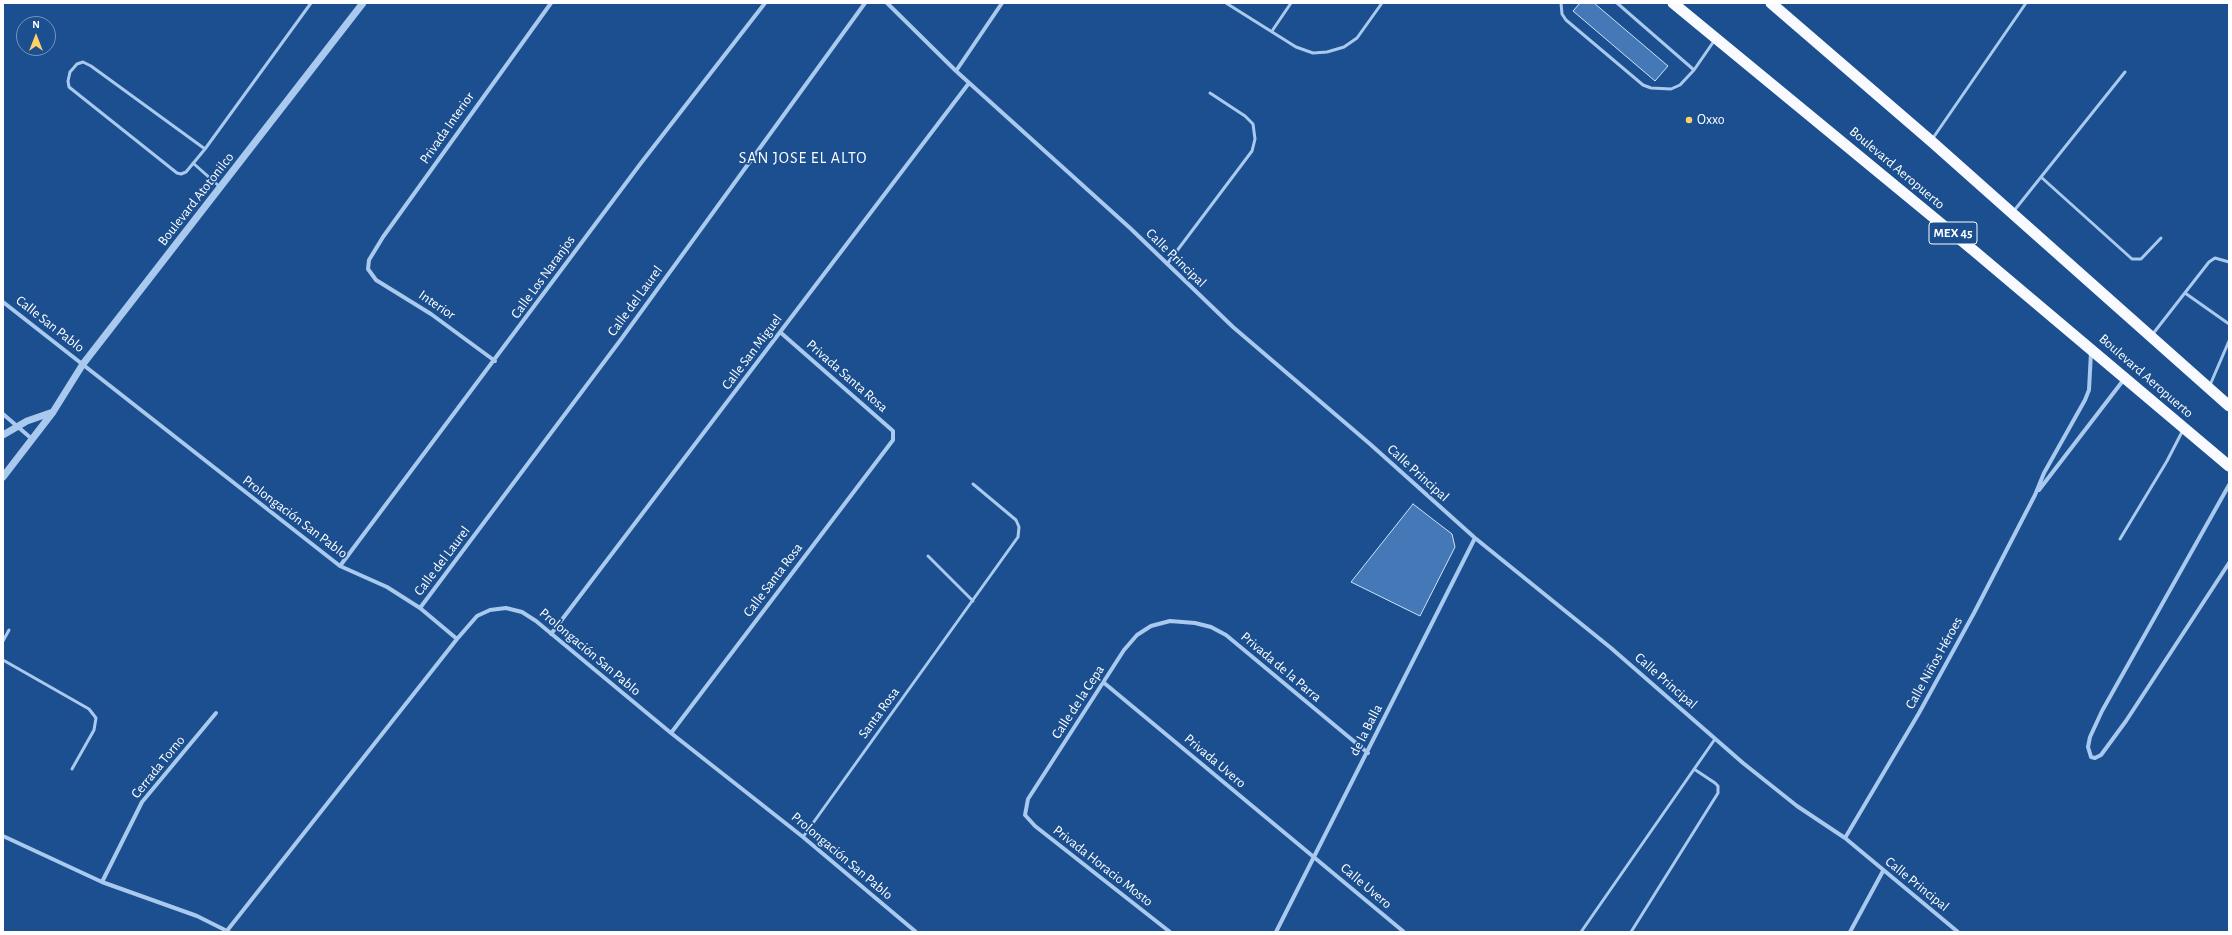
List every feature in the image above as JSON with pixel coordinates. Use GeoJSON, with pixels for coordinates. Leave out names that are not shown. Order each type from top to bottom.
{"type":"FeatureCollection","features":[{"type":"Feature","properties":{"kind":"highway","name":"Boulevard Aeropuerto"},"geometry":{"type":"LineString","coordinates":[[1673,3],[2091,348],[2229,466]]}},
{"type":"Feature","properties":{"kind":"highway"},"geometry":{"type":"LineString","coordinates":[[1771,3],[1931,141],[2229,406]]}},
{"type":"Feature","properties":{"kind":"street","name":"Boulevard Atotonilco"},"geometry":{"type":"LineString","coordinates":[[3,476],[53,412],[83,364],[363,3]]}},
{"type":"Feature","properties":{"kind":"street","name":"Privada Interior"},"geometry":{"type":"LineString","coordinates":[[368,269],[370,260],[383,237],[551,3]]}},
{"type":"Feature","properties":{"kind":"street","name":"Calle Los Naranjos"},"geometry":{"type":"LineString","coordinates":[[340,566],[641,163],[765,3]]}},
{"type":"Feature","properties":{"kind":"street","name":"Calle del Laurel"},"geometry":{"type":"LineString","coordinates":[[420,608],[622,338],[865,3]]}},
{"type":"Feature","properties":{"kind":"street","name":"Calle Principal"},"geometry":{"type":"LineString","coordinates":[[887,3],[956,71],[1265,356],[1370,444],[1475,538],[1611,648],[1715,739],[1797,806],[1846,838],[1883,871],[1958,932]]}},
{"type":"Feature","properties":{"kind":"street"},"geometry":{"type":"LineString","coordinates":[[956,71],[1002,3]]}},
{"type":"Feature","properties":{"kind":"street","name":"Calle San Miguel"},"geometry":{"type":"LineString","coordinates":[[551,634],[969,83]]}},
{"type":"Feature","properties":{"kind":"street","name":"Interior"},"geometry":{"type":"LineString","coordinates":[[368,269],[376,280],[431,314],[495,360]]}},
{"type":"Feature","properties":{"kind":"street","name":"Calle San Pablo"},"geometry":{"type":"LineString","coordinates":[[3,302],[83,364]]}},
{"type":"Feature","properties":{"kind":"street","name":"Privada Santa Rosa"},"geometry":{"type":"LineString","coordinates":[[780,332],[894,431],[893,440]]}},
{"type":"Feature","properties":{"kind":"street","name":"Calle Niños Héroes"},"geometry":{"type":"LineString","coordinates":[[1846,838],[1919,713],[1974,613],[2035,495],[2044,473],[2090,390],[2091,348]]}},
{"type":"Feature","properties":{"kind":"street","name":"Prolongación San Pablo"},"geometry":{"type":"LineString","coordinates":[[83,364],[340,566],[387,587],[420,608],[457,639],[476,616],[490,610],[506,608],[522,612],[536,620],[671,733],[803,837],[916,932]]}},
{"type":"Feature","properties":{"kind":"street","name":"Calle Niños Héroes"},"geometry":{"type":"LineString","coordinates":[[2035,495],[2125,378]]}},
{"type":"Feature","properties":{"kind":"street"},"geometry":{"type":"LineString","coordinates":[[3,435],[17,426],[53,412]]}},
{"type":"Feature","properties":{"kind":"street"},"geometry":{"type":"LineString","coordinates":[[3,414],[32,439]]}},
{"type":"Feature","properties":{"kind":"street","name":"Calle Santa Rosa"},"geometry":{"type":"LineString","coordinates":[[671,733],[893,440]]}},
{"type":"Feature","properties":{"kind":"street"},"geometry":{"type":"LineString","coordinates":[[2229,485],[2102,711],[2090,737],[2088,747],[2091,757],[2095,758],[2100,755],[2126,721],[2229,563]]}},
{"type":"Feature","properties":{"kind":"street","name":"de la Balla"},"geometry":{"type":"LineString","coordinates":[[1276,932],[1313,857],[1368,753],[1475,538]]}},
{"type":"Feature","properties":{"kind":"street","name":"Privada de la Parra"},"geometry":{"type":"LineString","coordinates":[[1170,621],[1201,625],[1226,635],[1368,753]]}},
{"type":"Feature","properties":{"kind":"street","name":"Calle de la Cepa"},"geometry":{"type":"LineString","coordinates":[[1025,815],[1028,799],[1124,650],[1137,635],[1151,626],[1170,621]]}},
{"type":"Feature","properties":{"kind":"street"},"geometry":{"type":"LineString","coordinates":[[3,836],[102,882],[197,916],[227,932],[457,639]]}},
{"type":"Feature","properties":{"kind":"street","name":"Privada Uvero"},"geometry":{"type":"LineString","coordinates":[[1103,682],[1313,857]]}},
{"type":"Feature","properties":{"kind":"street","name":"Cerrada Torno"},"geometry":{"type":"LineString","coordinates":[[102,882],[142,802],[216,714]]}},
{"type":"Feature","properties":{"kind":"street","name":"Privada Horacio Mosto"},"geometry":{"type":"LineString","coordinates":[[1025,815],[1035,826],[1170,932]]}},
{"type":"Feature","properties":{"kind":"street","name":"Calle Uvero"},"geometry":{"type":"LineString","coordinates":[[1313,857],[1404,932]]}},
{"type":"Feature","properties":{"kind":"street"},"geometry":{"type":"LineString","coordinates":[[1850,932],[1883,871]]}},
{"type":"Feature","properties":{"kind":"lane"},"geometry":{"type":"LineString","coordinates":[[204,149],[91,66],[83,62],[77,64],[70,72],[68,81],[69,87],[177,173],[186,172],[204,149],[311,3]]}},
{"type":"Feature","properties":{"kind":"lane"},"geometry":{"type":"LineString","coordinates":[[1226,3],[1296,47],[1313,53],[1327,52],[1344,47],[1357,38],[1382,3]]}},
{"type":"Feature","properties":{"kind":"lane"},"geometry":{"type":"LineString","coordinates":[[1272,31],[1291,3]]}},
{"type":"Feature","properties":{"kind":"lane"},"geometry":{"type":"LineString","coordinates":[[1561,3],[1562,14],[1566,20],[1643,86],[1671,89],[1680,85],[1694,70],[1716,38]]}},
{"type":"Feature","properties":{"kind":"lane"},"geometry":{"type":"LineString","coordinates":[[1617,3],[1694,70]]}},
{"type":"Feature","properties":{"kind":"lane"},"geometry":{"type":"LineString","coordinates":[[1931,141],[2026,3]]}},
{"type":"Feature","properties":{"kind":"lane"},"geometry":{"type":"LineString","coordinates":[[2012,213],[2125,72]]}},
{"type":"Feature","properties":{"kind":"lane"},"geometry":{"type":"LineString","coordinates":[[1167,264],[1252,151],[1255,139],[1253,124],[1245,116],[1210,93]]}},
{"type":"Feature","properties":{"kind":"lane"},"geometry":{"type":"LineString","coordinates":[[193,163],[220,188]]}},
{"type":"Feature","properties":{"kind":"lane"},"geometry":{"type":"LineString","coordinates":[[2041,176],[2132,258],[2141,259],[2161,238]]}},
{"type":"Feature","properties":{"kind":"lane"},"geometry":{"type":"LineString","coordinates":[[2151,337],[2209,262],[2216,258],[2229,262]]}},
{"type":"Feature","properties":{"kind":"lane"},"geometry":{"type":"LineString","coordinates":[[2185,293],[2229,324]]}},
{"type":"Feature","properties":{"kind":"lane"},"geometry":{"type":"LineString","coordinates":[[2208,388],[2229,341]]}},
{"type":"Feature","properties":{"kind":"lane"},"geometry":{"type":"LineString","coordinates":[[2120,539],[2168,461],[2184,429]]}},
{"type":"Feature","properties":{"kind":"lane","name":"Santa Rosa"},"geometry":{"type":"LineString","coordinates":[[803,837],[1018,537],[1019,527],[1016,520],[973,484]]}},
{"type":"Feature","properties":{"kind":"lane"},"geometry":{"type":"LineString","coordinates":[[928,556],[973,601]]}},
{"type":"Feature","properties":{"kind":"lane"},"geometry":{"type":"LineString","coordinates":[[3,641],[10,630]]}},
{"type":"Feature","properties":{"kind":"lane"},"geometry":{"type":"LineString","coordinates":[[3,660],[89,709],[96,718],[94,730],[72,769]]}},
{"type":"Feature","properties":{"kind":"lane"},"geometry":{"type":"LineString","coordinates":[[1581,932],[1715,739]]}},
{"type":"Feature","properties":{"kind":"lane"},"geometry":{"type":"LineString","coordinates":[[1631,932],[1718,793],[1718,786],[1694,769]]}},
{"type":"Feature","properties":{"kind":"building"},"geometry":{"type":"Polygon","coordinates":[[[1580,3],[1594,3],[1668,66],[1655,81],[1573,11],[1580,3]]]}},
{"type":"Feature","properties":{"kind":"building"},"geometry":{"type":"Polygon","coordinates":[[[1413,504],[1452,534],[1455,547],[1420,616],[1351,582],[1413,504]]]}},
{"type":"Feature","properties":{"kind":"place","name":"Oxxo"},"geometry":{"type":"Point","coordinates":[1689,120]}},
{"type":"Feature","properties":{"kind":"district","name":"SAN JOSE EL ALTO"},"geometry":{"type":"Point","coordinates":[803,158]}}]}
